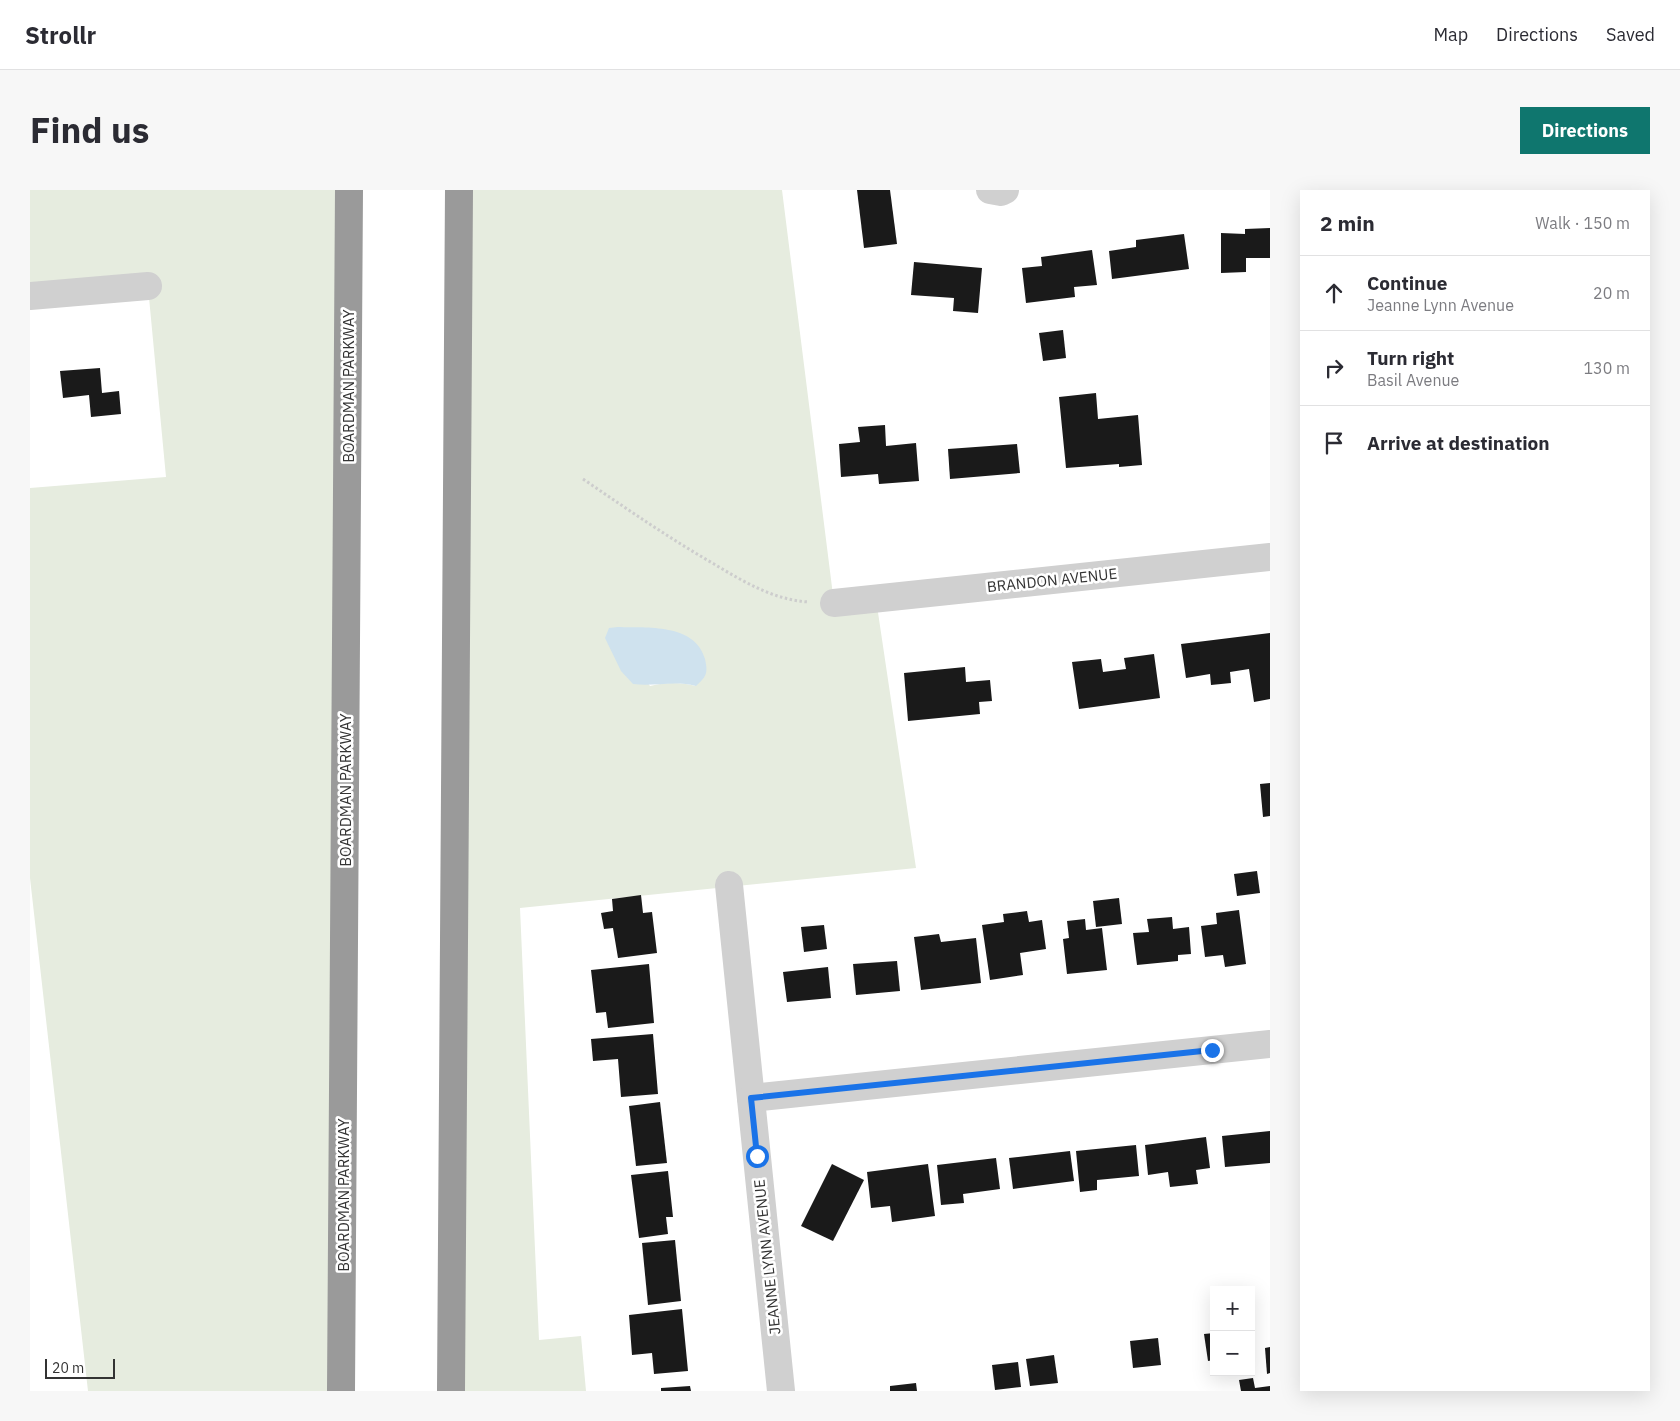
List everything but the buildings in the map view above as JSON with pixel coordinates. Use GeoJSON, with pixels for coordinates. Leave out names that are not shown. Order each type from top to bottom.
{"type":"FeatureCollection","features":[{"type":"Feature","properties":{"kind":"highway","name":"BOARDMAN PARKWAY"},"geometry":{"type":"LineString","coordinates":[[341,1391],[350,190]]}},
{"type":"Feature","properties":{"kind":"highway"},"geometry":{"type":"LineString","coordinates":[[452,1391],[459,190]]}},
{"type":"Feature","properties":{"kind":"street"},"geometry":{"type":"LineString","coordinates":[[990,190],[1001,192],[1005,190]]}},
{"type":"Feature","properties":{"kind":"street"},"geometry":{"type":"LineString","coordinates":[[30,296],[148,286]]}},
{"type":"Feature","properties":{"kind":"street","name":"BRANDON AVENUE"},"geometry":{"type":"LineString","coordinates":[[834,603],[1270,558]]}},
{"type":"Feature","properties":{"kind":"street","name":"JEANNE LYNN AVENUE"},"geometry":{"type":"LineString","coordinates":[[729,885],[781,1391]]}},
{"type":"Feature","properties":{"kind":"street"},"geometry":{"type":"LineString","coordinates":[[751,1098],[1270,1044]]}},
{"type":"Feature","properties":{"kind":"path"},"geometry":{"type":"LineString","coordinates":[[583,479],[674,541],[768,594],[799,602],[834,603]]}},
{"type":"Feature","properties":{"kind":"shaded area"},"geometry":{"type":"Polygon","coordinates":[[[30,190],[349,190],[341,1391],[88,1391],[30,878],[30,488],[166,477],[148,287],[30,296],[30,190]]]}},
{"type":"Feature","properties":{"kind":"shaded area"},"geometry":{"type":"Polygon","coordinates":[[[459,190],[782,190],[834,603],[876,599],[916,868],[520,908],[539,1340],[581,1336],[586,1391],[452,1391],[459,190]],[[609,628],[650,686],[673,683],[696,686],[609,628]]]}},
{"type":"Feature","properties":{"kind":"water"},"geometry":{"type":"Polygon","coordinates":[[[609,628],[668,630],[680,633],[691,639],[700,647],[705,659],[706,671],[704,677],[696,686],[688,684],[633,684],[621,671],[605,638],[609,628]]]}},
{"type":"Feature","properties":{"kind":"route"},"geometry":{"type":"LineString","coordinates":[[757,1156],[751,1098],[1212,1050]]}}]}
